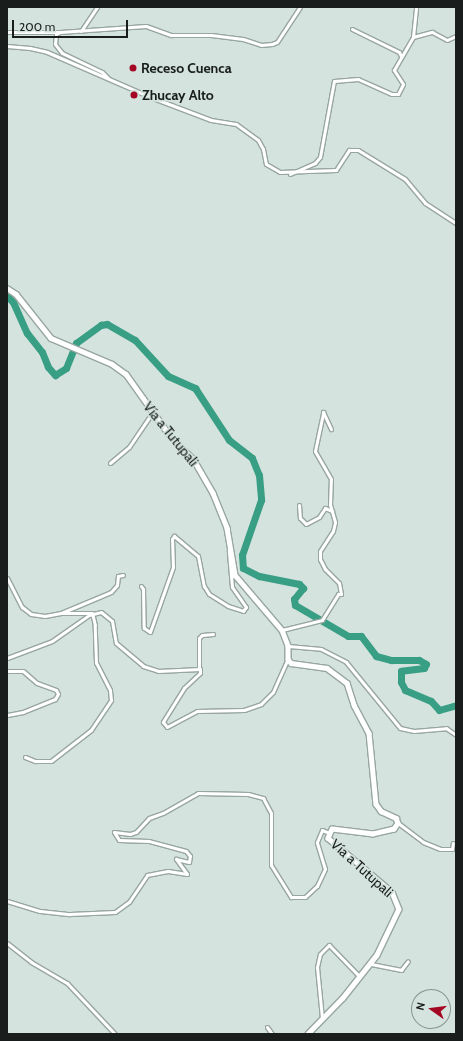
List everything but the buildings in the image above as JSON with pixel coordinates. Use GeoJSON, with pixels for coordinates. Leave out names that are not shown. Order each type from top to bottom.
{"type":"FeatureCollection","features":[{"type":"Feature","properties":{"kind":"street"},"geometry":{"type":"LineString","coordinates":[[81,31],[96,7]]}},
{"type":"Feature","properties":{"kind":"street"},"geometry":{"type":"LineString","coordinates":[[7,32],[60,32],[146,26],[171,35],[211,35],[243,39],[261,45],[277,42],[300,7]]}},
{"type":"Feature","properties":{"kind":"street"},"geometry":{"type":"LineString","coordinates":[[290,174],[319,159],[334,82],[358,79],[397,94],[402,90],[403,84],[393,72],[413,37],[416,7]]}},
{"type":"Feature","properties":{"kind":"street"},"geometry":{"type":"LineString","coordinates":[[352,29],[399,52],[402,56]]}},
{"type":"Feature","properties":{"kind":"street"},"geometry":{"type":"LineString","coordinates":[[60,32],[55,38],[55,44],[62,53],[102,72],[110,80]]}},
{"type":"Feature","properties":{"kind":"street"},"geometry":{"type":"LineString","coordinates":[[413,37],[432,32],[447,40],[456,36]]}},
{"type":"Feature","properties":{"kind":"street"},"geometry":{"type":"LineString","coordinates":[[7,46],[30,48],[47,52],[110,80],[211,120],[243,128],[258,140],[270,168],[290,174],[336,170],[349,150],[358,150],[405,179],[424,203],[456,223]]}},
{"type":"Feature","properties":{"kind":"street","name":"Vía a Tutupali"},"geometry":{"type":"LineString","coordinates":[[7,288],[16,294],[47,334],[123,371],[152,413],[199,468],[223,515],[235,575],[282,630],[288,646],[288,659]]}},
{"type":"Feature","properties":{"kind":"street"},"geometry":{"type":"LineString","coordinates":[[282,630],[320,621],[324,618],[341,592],[339,583],[325,569],[320,559],[320,551],[334,528],[333,512],[330,505],[331,480],[315,451],[323,412],[331,429]]}},
{"type":"Feature","properties":{"kind":"street"},"geometry":{"type":"LineString","coordinates":[[110,463],[129,447],[152,413]]}},
{"type":"Feature","properties":{"kind":"street"},"geometry":{"type":"LineString","coordinates":[[300,505],[300,518],[306,524],[319,517],[325,508],[333,512]]}},
{"type":"Feature","properties":{"kind":"street"},"geometry":{"type":"LineString","coordinates":[[141,586],[143,590],[144,628],[150,632],[174,567],[172,539],[174,536],[198,556],[204,586],[209,594],[228,606],[243,611],[246,607],[232,587],[229,563],[230,545]]}},
{"type":"Feature","properties":{"kind":"street"},"geometry":{"type":"LineString","coordinates":[[61,613],[92,598],[104,597],[116,588],[118,576],[123,575]]}},
{"type":"Feature","properties":{"kind":"street"},"geometry":{"type":"LineString","coordinates":[[7,578],[22,606],[31,614],[45,616],[61,613],[101,612],[109,617],[116,643],[146,668],[164,671],[199,669]]}},
{"type":"Feature","properties":{"kind":"street"},"geometry":{"type":"LineString","coordinates":[[7,658],[52,641],[92,613]]}},
{"type":"Feature","properties":{"kind":"street"},"geometry":{"type":"LineString","coordinates":[[25,757],[35,761],[51,761],[91,730],[111,700],[110,690],[96,663],[95,625],[92,613]]}},
{"type":"Feature","properties":{"kind":"street"},"geometry":{"type":"LineString","coordinates":[[213,634],[202,635],[199,638],[200,673],[184,688],[163,722],[165,726],[197,711],[239,711],[261,704],[273,692],[288,659],[295,666],[312,664],[327,668],[347,683],[370,739],[376,804],[381,811],[396,818],[398,823],[423,842],[440,849],[452,849],[453,843]]}},
{"type":"Feature","properties":{"kind":"street"},"geometry":{"type":"LineString","coordinates":[[288,646],[321,650],[346,662],[400,728],[414,731],[446,728],[455,734]]}},
{"type":"Feature","properties":{"kind":"street"},"geometry":{"type":"LineString","coordinates":[[7,671],[23,671],[37,683],[56,690],[58,694],[55,699],[23,712],[7,714]]}},
{"type":"Feature","properties":{"kind":"street"},"geometry":{"type":"LineString","coordinates":[[7,901],[40,911],[70,914],[114,912],[130,902],[147,875],[168,871],[187,874],[176,859],[190,862],[190,856],[186,851],[149,841],[119,840],[114,832],[130,834],[149,818],[163,814],[198,793],[248,794],[263,798],[271,813],[271,866],[291,897],[305,896],[317,886],[325,869],[316,842],[322,830],[329,834]]}},
{"type":"Feature","properties":{"kind":"street","name":"Vía a Tutupali"},"geometry":{"type":"LineString","coordinates":[[308,1034],[343,998],[359,976],[371,964],[398,915],[399,905],[392,892],[330,841],[329,834],[336,829],[373,834],[394,828],[398,823]]}},
{"type":"Feature","properties":{"kind":"street"},"geometry":{"type":"LineString","coordinates":[[7,943],[31,962],[67,983],[115,1034]]}},
{"type":"Feature","properties":{"kind":"street"},"geometry":{"type":"LineString","coordinates":[[322,1018],[317,967],[320,954],[329,945],[359,976]]}},
{"type":"Feature","properties":{"kind":"street"},"geometry":{"type":"LineString","coordinates":[[371,964],[401,970],[408,961]]}},
{"type":"Feature","properties":{"kind":"street"},"geometry":{"type":"LineString","coordinates":[[267,1027],[272,1034]]}},
{"type":"Feature","properties":{"kind":"waterway"},"geometry":{"type":"LineString","coordinates":[[7,296],[13,302],[27,333],[42,352],[48,367],[55,375],[66,368],[76,343],[101,325],[107,324],[135,340],[168,376],[195,388],[229,440],[252,458],[259,475],[261,500],[242,555],[243,568],[259,576],[299,584],[303,588],[294,599],[295,605],[348,636],[361,636],[376,656],[391,660],[419,660],[426,664],[424,668],[401,671],[401,682],[405,690],[431,701],[439,710],[456,705]]}},
{"type":"Feature","properties":{"kind":"place","name":"Receso Cuenca"},"geometry":{"type":"Point","coordinates":[133,68]}},
{"type":"Feature","properties":{"kind":"place","name":"Zhucay Alto"},"geometry":{"type":"Point","coordinates":[134,95]}}]}
